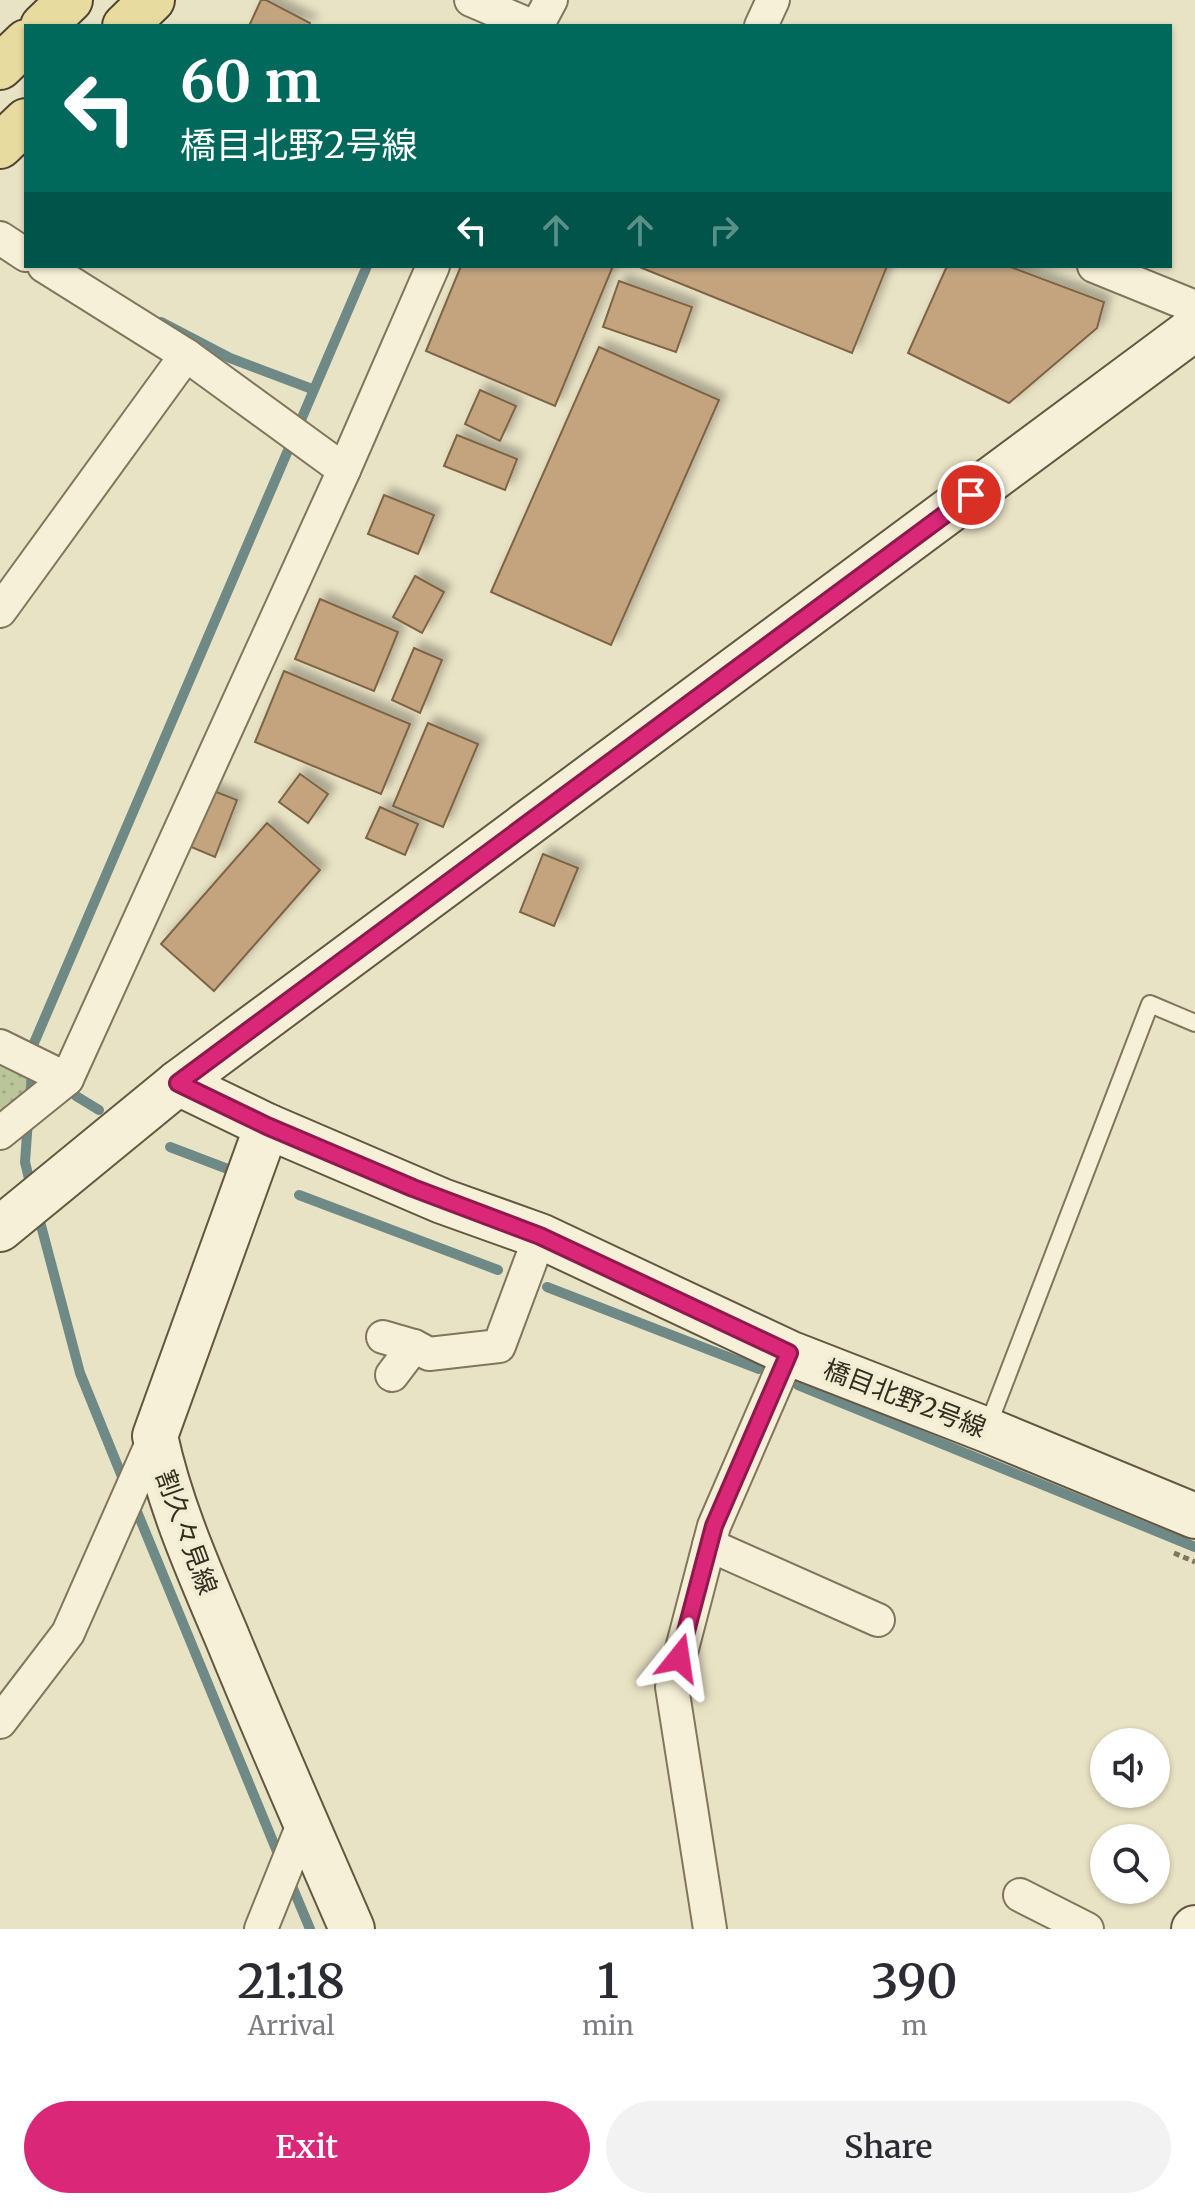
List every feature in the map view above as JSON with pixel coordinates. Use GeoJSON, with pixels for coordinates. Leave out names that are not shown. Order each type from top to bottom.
{"type":"FeatureCollection","features":[{"type":"Feature","properties":{"kind":"main road"},"geometry":{"type":"LineString","coordinates":[[45,24],[70,0]]}},
{"type":"Feature","properties":{"kind":"main road"},"geometry":{"type":"LineString","coordinates":[[127,24],[152,0]]}},
{"type":"Feature","properties":{"kind":"main road"},"geometry":{"type":"LineString","coordinates":[[0,67],[24,44]]}},
{"type":"Feature","properties":{"kind":"main road"},"geometry":{"type":"LineString","coordinates":[[0,146],[24,123]]}},
{"type":"Feature","properties":{"kind":"street"},"geometry":{"type":"LineString","coordinates":[[471,0],[530,24]]}},
{"type":"Feature","properties":{"kind":"street"},"geometry":{"type":"LineString","coordinates":[[536,24],[551,0]]}},
{"type":"Feature","properties":{"kind":"street"},"geometry":{"type":"LineString","coordinates":[[762,24],[773,0]]}},
{"type":"Feature","properties":{"kind":"street"},"geometry":{"type":"LineString","coordinates":[[0,238],[24,254]]}},
{"type":"Feature","properties":{"kind":"street"},"geometry":{"type":"LineString","coordinates":[[47,268],[186,355],[344,470]]}},
{"type":"Feature","properties":{"kind":"street"},"geometry":{"type":"LineString","coordinates":[[0,1133],[67,1079],[344,470],[432,268]]}},
{"type":"Feature","properties":{"kind":"street"},"geometry":{"type":"LineString","coordinates":[[1099,268],[1195,307]]}},
{"type":"Feature","properties":{"kind":"street"},"geometry":{"type":"LineString","coordinates":[[0,1229],[178,1083],[1195,328]]}},
{"type":"Feature","properties":{"kind":"street"},"geometry":{"type":"LineString","coordinates":[[0,611],[186,355]]}},
{"type":"Feature","properties":{"kind":"street"},"geometry":{"type":"LineString","coordinates":[[0,1046],[67,1079]]}},
{"type":"Feature","properties":{"kind":"street","name":"橋目北野2号線"},"geometry":{"type":"LineString","coordinates":[[178,1083],[267,1126],[442,1201],[540,1236],[789,1353],[1195,1516]]}},
{"type":"Feature","properties":{"kind":"street","name":"割久々見線"},"geometry":{"type":"LineString","coordinates":[[267,1126],[155,1436],[165,1480],[188,1543],[352,1929]]}},
{"type":"Feature","properties":{"kind":"street"},"geometry":{"type":"LineString","coordinates":[[383,1337],[429,1354],[499,1346],[540,1236]]}},
{"type":"Feature","properties":{"kind":"street"},"geometry":{"type":"LineString","coordinates":[[392,1375],[414,1346]]}},
{"type":"Feature","properties":{"kind":"street"},"geometry":{"type":"LineString","coordinates":[[710,1929],[672,1687],[714,1526],[789,1353]]}},
{"type":"Feature","properties":{"kind":"street"},"geometry":{"type":"LineString","coordinates":[[0,1722],[68,1633],[155,1436]]}},
{"type":"Feature","properties":{"kind":"street"},"geometry":{"type":"LineString","coordinates":[[709,1545],[878,1620]]}},
{"type":"Feature","properties":{"kind":"street"},"geometry":{"type":"LineString","coordinates":[[261,1929],[304,1822]]}},
{"type":"Feature","properties":{"kind":"street"},"geometry":{"type":"LineString","coordinates":[[1020,1895],[1087,1929]]}},
{"type":"Feature","properties":{"kind":"lane"},"geometry":{"type":"LineString","coordinates":[[987,1430],[1150,1004],[1195,1023]]}},
{"type":"Feature","properties":{"kind":"green space"},"geometry":{"type":"Polygon","coordinates":[[[0,1064],[41,1082],[0,1116],[0,1064]]]}},
{"type":"Feature","properties":{"kind":"building"},"geometry":{"type":"Polygon","coordinates":[[[261,0],[310,23],[310,24],[250,24],[261,0]]]}},
{"type":"Feature","properties":{"kind":"building"},"geometry":{"type":"Polygon","coordinates":[[[460,268],[612,268],[555,406],[426,351],[460,268]]]}},
{"type":"Feature","properties":{"kind":"building"},"geometry":{"type":"Polygon","coordinates":[[[642,268],[886,268],[852,353],[642,268]]]}},
{"type":"Feature","properties":{"kind":"building"},"geometry":{"type":"Polygon","coordinates":[[[946,268],[1013,268],[1104,302],[1097,328],[1009,403],[908,353],[946,268]]]}},
{"type":"Feature","properties":{"kind":"building"},"geometry":{"type":"Polygon","coordinates":[[[619,281],[692,307],[676,352],[603,327],[619,281]]]}},
{"type":"Feature","properties":{"kind":"building"},"geometry":{"type":"Polygon","coordinates":[[[599,347],[719,400],[611,645],[491,592],[599,347]]]}},
{"type":"Feature","properties":{"kind":"building"},"geometry":{"type":"Polygon","coordinates":[[[480,390],[516,406],[500,441],[465,424],[480,390]]]}},
{"type":"Feature","properties":{"kind":"building"},"geometry":{"type":"Polygon","coordinates":[[[457,435],[517,459],[505,490],[444,466],[457,435]]]}},
{"type":"Feature","properties":{"kind":"building"},"geometry":{"type":"Polygon","coordinates":[[[384,495],[434,515],[418,554],[368,534],[384,495]]]}},
{"type":"Feature","properties":{"kind":"building"},"geometry":{"type":"Polygon","coordinates":[[[415,576],[444,592],[422,633],[393,617],[415,576]]]}},
{"type":"Feature","properties":{"kind":"building"},"geometry":{"type":"Polygon","coordinates":[[[320,599],[398,632],[374,691],[295,659],[320,599]]]}},
{"type":"Feature","properties":{"kind":"building"},"geometry":{"type":"Polygon","coordinates":[[[414,648],[442,660],[420,713],[392,700],[414,648]]]}},
{"type":"Feature","properties":{"kind":"building"},"geometry":{"type":"Polygon","coordinates":[[[284,671],[410,724],[381,794],[255,742],[284,671]]]}},
{"type":"Feature","properties":{"kind":"building"},"geometry":{"type":"Polygon","coordinates":[[[428,723],[478,744],[443,827],[393,806],[428,723]]]}},
{"type":"Feature","properties":{"kind":"building"},"geometry":{"type":"Polygon","coordinates":[[[300,774],[328,794],[308,823],[279,802],[300,774]]]}},
{"type":"Feature","properties":{"kind":"building"},"geometry":{"type":"Polygon","coordinates":[[[206,788],[237,800],[215,857],[184,844],[206,788]]]}},
{"type":"Feature","properties":{"kind":"building"},"geometry":{"type":"Polygon","coordinates":[[[380,807],[418,824],[405,855],[366,838],[380,807]]]}},
{"type":"Feature","properties":{"kind":"building"},"geometry":{"type":"Polygon","coordinates":[[[267,823],[320,870],[214,991],[161,944],[267,823]]]}},
{"type":"Feature","properties":{"kind":"building"},"geometry":{"type":"Polygon","coordinates":[[[543,854],[578,868],[554,926],[520,912],[543,854]]]}},
{"type":"Feature","properties":{"kind":"waterway"},"geometry":{"type":"LineString","coordinates":[[30,1100],[34,1043],[366,268]]}},
{"type":"Feature","properties":{"kind":"waterway"},"geometry":{"type":"LineString","coordinates":[[161,322],[230,358],[312,389]]}},
{"type":"Feature","properties":{"kind":"waterway"},"geometry":{"type":"LineString","coordinates":[[76,1096],[99,1110]]}},
{"type":"Feature","properties":{"kind":"waterway"},"geometry":{"type":"LineString","coordinates":[[28,1120],[25,1162],[31,1187]]}},
{"type":"Feature","properties":{"kind":"waterway"},"geometry":{"type":"LineString","coordinates":[[170,1147],[233,1171]]}},
{"type":"Feature","properties":{"kind":"waterway"},"geometry":{"type":"LineString","coordinates":[[299,1195],[498,1270]]}},
{"type":"Feature","properties":{"kind":"waterway"},"geometry":{"type":"LineString","coordinates":[[38,1214],[80,1373],[125,1484]]}},
{"type":"Feature","properties":{"kind":"waterway"},"geometry":{"type":"LineString","coordinates":[[547,1287],[759,1369]]}},
{"type":"Feature","properties":{"kind":"waterway"},"geometry":{"type":"LineString","coordinates":[[798,1385],[1195,1547]]}},
{"type":"Feature","properties":{"kind":"waterway"},"geometry":{"type":"LineString","coordinates":[[133,1502],[281,1861]]}},
{"type":"Feature","properties":{"kind":"waterway"},"geometry":{"type":"LineString","coordinates":[[289,1879],[310,1929]]}},
{"type":"Feature","properties":{"kind":"route"},"geometry":{"type":"LineString","coordinates":[[679,1658],[714,1526],[789,1353],[540,1236],[442,1201],[267,1126],[178,1083],[971,495]]}}]}
